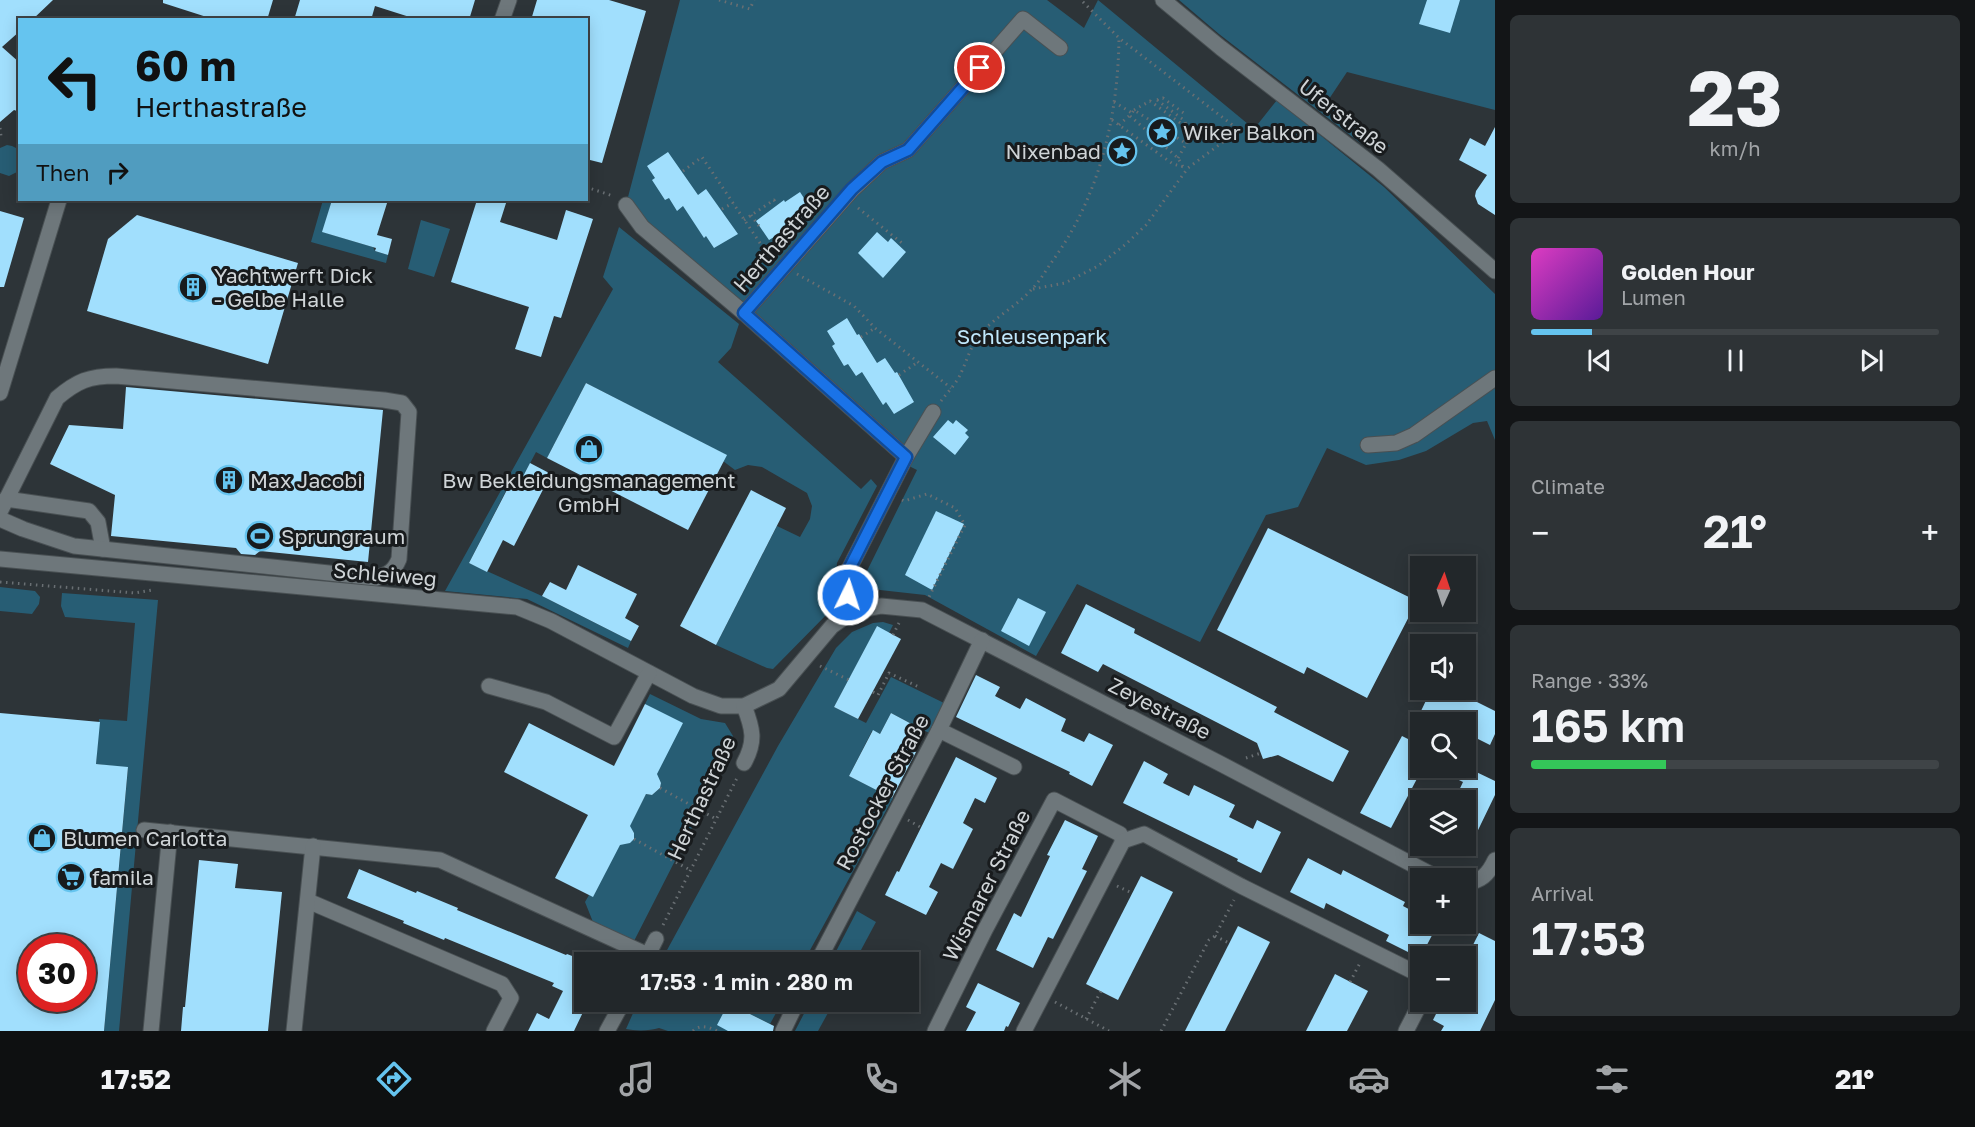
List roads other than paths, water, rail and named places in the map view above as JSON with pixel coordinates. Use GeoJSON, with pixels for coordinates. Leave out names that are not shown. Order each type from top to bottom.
{"type":"FeatureCollection","features":[{"type":"Feature","properties":{"kind":"street"},"geometry":{"type":"LineString","coordinates":[[503,18],[509,0]]}},
{"type":"Feature","properties":{"kind":"street","name":"Uferstraße"},"geometry":{"type":"LineString","coordinates":[[1163,0],[1221,48],[1378,169],[1495,271]]}},
{"type":"Feature","properties":{"kind":"street","name":"Herthastraße"},"geometry":{"type":"LineString","coordinates":[[744,313],[844,198],[882,162],[908,150],[1023,19],[1060,48]]}},
{"type":"Feature","properties":{"kind":"street"},"geometry":{"type":"LineString","coordinates":[[0,393],[58,201]]}},
{"type":"Feature","properties":{"kind":"street","name":"Herthastraße"},"geometry":{"type":"LineString","coordinates":[[626,205],[642,227],[744,313],[906,457]]}},
{"type":"Feature","properties":{"kind":"street"},"geometry":{"type":"LineString","coordinates":[[0,519],[74,546],[376,578],[388,574],[394,569],[399,559],[409,412],[402,403],[384,400],[116,376],[95,376],[73,385],[57,398],[3,506],[89,511],[98,522],[103,549]]}},
{"type":"Feature","properties":{"kind":"street"},"geometry":{"type":"LineString","coordinates":[[1368,445],[1396,443],[1414,435],[1495,378]]}},
{"type":"Feature","properties":{"kind":"street"},"geometry":{"type":"LineString","coordinates":[[744,706],[779,689],[832,626],[852,612],[845,577],[906,457],[937,407]]}},
{"type":"Feature","properties":{"kind":"street","name":"Schleiweg"},"geometry":{"type":"LineString","coordinates":[[0,559],[517,607],[550,621],[693,696],[721,706],[744,706]]}},
{"type":"Feature","properties":{"kind":"street","name":"Zeyestraße"},"geometry":{"type":"LineString","coordinates":[[852,612],[881,606],[922,610],[1419,868]]}},
{"type":"Feature","properties":{"kind":"street","name":"Rostocker Straße"},"geometry":{"type":"LineString","coordinates":[[823,952],[939,729],[982,640]]}},
{"type":"Feature","properties":{"kind":"street"},"geometry":{"type":"LineString","coordinates":[[489,686],[546,702],[614,737],[649,673]]}},
{"type":"Feature","properties":{"kind":"street","name":"Herthastraße"},"geometry":{"type":"LineString","coordinates":[[744,706],[753,728],[751,751],[744,763]]}},
{"type":"Feature","properties":{"kind":"street"},"geometry":{"type":"LineString","coordinates":[[939,729],[1014,768]]}},
{"type":"Feature","properties":{"kind":"street","name":"Wismarer Straße"},"geometry":{"type":"LineString","coordinates":[[935,1031],[985,930],[1054,800],[1120,834],[1124,841]]}},
{"type":"Feature","properties":{"kind":"street"},"geometry":{"type":"LineString","coordinates":[[144,830],[440,860],[631,952]]}},
{"type":"Feature","properties":{"kind":"street"},"geometry":{"type":"LineString","coordinates":[[151,1031],[170,832]]}},
{"type":"Feature","properties":{"kind":"street"},"geometry":{"type":"LineString","coordinates":[[1024,1031],[1124,841],[1144,834],[1410,970]]}},
{"type":"Feature","properties":{"kind":"street"},"geometry":{"type":"LineString","coordinates":[[294,1031],[313,846]]}},
{"type":"Feature","properties":{"kind":"street"},"geometry":{"type":"LineString","coordinates":[[1476,880],[1491,869],[1495,860]]}},
{"type":"Feature","properties":{"kind":"street"},"geometry":{"type":"LineString","coordinates":[[308,901],[502,984],[511,998],[494,1031]]}},
{"type":"Feature","properties":{"kind":"street"},"geometry":{"type":"LineString","coordinates":[[650,952],[656,939]]}},
{"type":"Feature","properties":{"kind":"street"},"geometry":{"type":"LineString","coordinates":[[607,1031],[617,1012]]}},
{"type":"Feature","properties":{"kind":"street"},"geometry":{"type":"LineString","coordinates":[[783,1031],[792,1012]]}},
{"type":"Feature","properties":{"kind":"street"},"geometry":{"type":"LineString","coordinates":[[1406,1031],[1415,1012]]}},
{"type":"Feature","properties":{"kind":"place","name":"Wiker Balkon"},"geometry":{"type":"Point","coordinates":[1162,132]}},
{"type":"Feature","properties":{"kind":"place","name":"Nixenbad"},"geometry":{"type":"Point","coordinates":[1122,151]}},
{"type":"Feature","properties":{"kind":"place","name":"Yachtwerft Dick - Gelbe Halle"},"geometry":{"type":"Point","coordinates":[193,287]}},
{"type":"Feature","properties":{"kind":"place","name":"Bw Bekleidungsmanagement GmbH"},"geometry":{"type":"Point","coordinates":[589,449]}},
{"type":"Feature","properties":{"kind":"place","name":"Max Jacobi"},"geometry":{"type":"Point","coordinates":[229,480]}},
{"type":"Feature","properties":{"kind":"place","name":"Sprungraum"},"geometry":{"type":"Point","coordinates":[260,536]}},
{"type":"Feature","properties":{"kind":"place","name":"Blumen Carlotta"},"geometry":{"type":"Point","coordinates":[42,838]}},
{"type":"Feature","properties":{"kind":"place","name":"famila"},"geometry":{"type":"Point","coordinates":[71,877]}},
{"type":"Feature","properties":{"kind":"park label","name":"Schleusenpark"},"geometry":{"type":"Point","coordinates":[1032,336]}}]}
